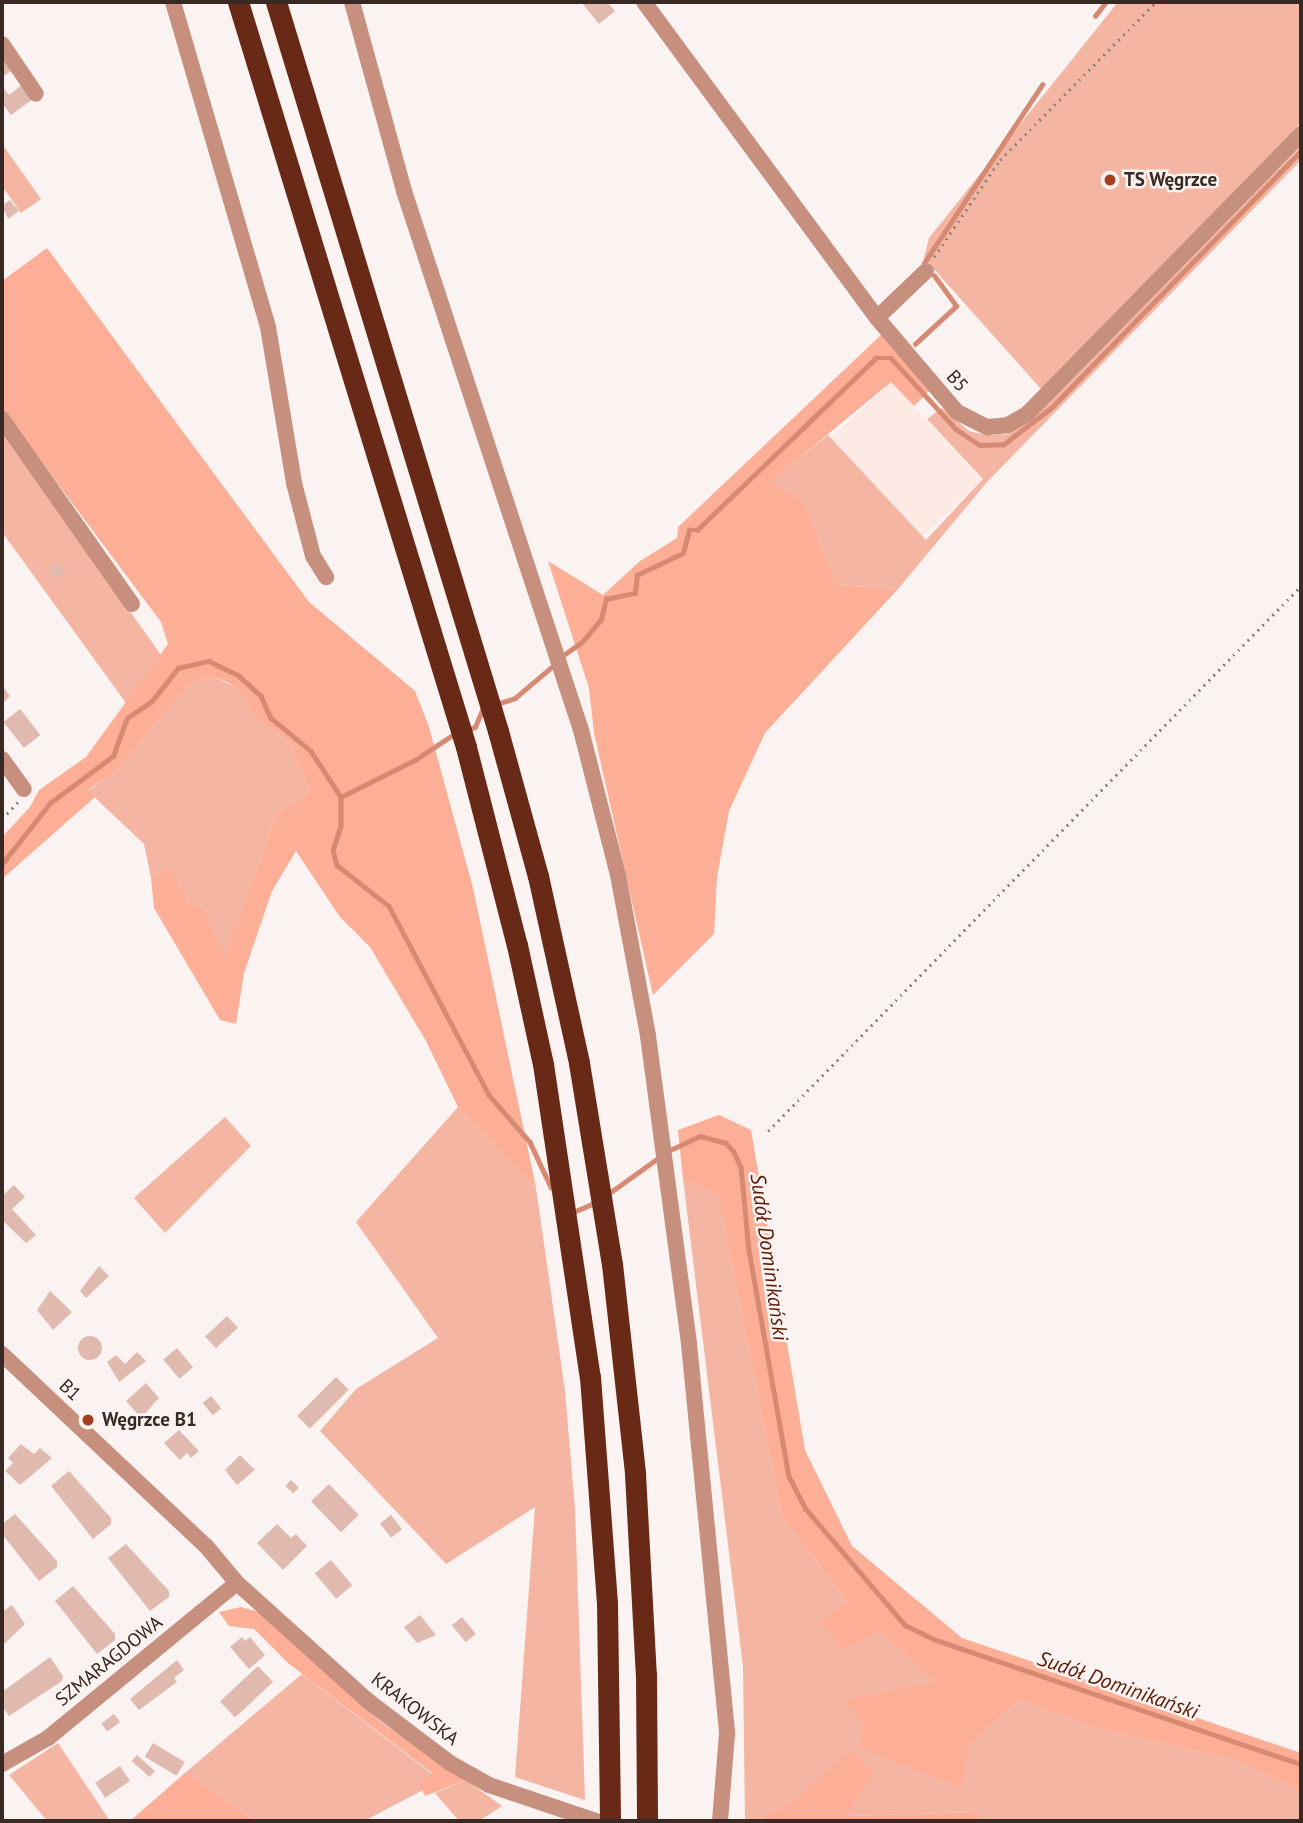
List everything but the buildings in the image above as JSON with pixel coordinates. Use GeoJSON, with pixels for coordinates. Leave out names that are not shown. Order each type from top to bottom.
{"type":"FeatureCollection","features":[{"type":"Feature","properties":{"kind":"highway"},"geometry":{"type":"LineString","coordinates":[[238,2],[493,845],[559,1154],[590,1377],[601,1508],[610,1821]]}},
{"type":"Feature","properties":{"kind":"highway"},"geometry":{"type":"LineString","coordinates":[[276,2],[538,876],[579,1063],[602,1199],[635,1474],[646,1674],[646,1821]]}},
{"type":"Feature","properties":{"kind":"street"},"geometry":{"type":"LineString","coordinates":[[173,2],[268,327],[294,483],[313,556],[326,577]]}},
{"type":"Feature","properties":{"kind":"street"},"geometry":{"type":"LineString","coordinates":[[352,2],[404,191],[556,648],[618,875],[664,1141],[722,1658],[727,1743],[720,1821]]}},
{"type":"Feature","properties":{"kind":"street","name":"B5"},"geometry":{"type":"LineString","coordinates":[[644,2],[877,318],[961,416],[987,427],[1015,422],[1301,134]]}},
{"type":"Feature","properties":{"kind":"street"},"geometry":{"type":"LineString","coordinates":[[2,44],[36,93]]}},
{"type":"Feature","properties":{"kind":"street"},"geometry":{"type":"LineString","coordinates":[[877,318],[926,271]]}},
{"type":"Feature","properties":{"kind":"street"},"geometry":{"type":"LineString","coordinates":[[2,419],[132,604]]}},
{"type":"Feature","properties":{"kind":"street"},"geometry":{"type":"LineString","coordinates":[[2,760],[23,789]]}},
{"type":"Feature","properties":{"kind":"street","name":"B1"},"geometry":{"type":"LineString","coordinates":[[2,1354],[172,1513],[237,1583]]}},
{"type":"Feature","properties":{"kind":"street","name":"SZMARAGDOWA"},"geometry":{"type":"LineString","coordinates":[[2,1764],[48,1738],[237,1583]]}},
{"type":"Feature","properties":{"kind":"street","name":"KRAKOWSKA"},"geometry":{"type":"LineString","coordinates":[[237,1583],[368,1701],[450,1763],[511,1794],[596,1821]]}},
{"type":"Feature","properties":{"kind":"path"},"geometry":{"type":"LineString","coordinates":[[926,271],[1000,160],[1156,2]]}},
{"type":"Feature","properties":{"kind":"path"},"geometry":{"type":"LineString","coordinates":[[768,1131],[1301,586]]}},
{"type":"Feature","properties":{"kind":"path"},"geometry":{"type":"LineString","coordinates":[[2,820],[18,804],[23,789]]}},
{"type":"Feature","properties":{"kind":"shaded area","name":"TS Węgrzce"},"geometry":{"type":"Polygon","coordinates":[[[1118,2],[1301,2],[1301,123],[1041,389],[924,258],[929,238],[1118,2]]]}},
{"type":"Feature","properties":{"kind":"shaded area"},"geometry":{"type":"Polygon","coordinates":[[[2,144],[41,199],[21,213],[2,186],[2,144]]]}},
{"type":"Feature","properties":{"kind":"shaded area"},"geometry":{"type":"Polygon","coordinates":[[[1301,146],[1301,160],[987,482],[898,589],[837,585],[804,502],[769,482],[828,435],[926,540],[983,479],[927,419],[942,408],[969,431],[986,435],[1008,434],[1036,414],[1301,146]]]}},
{"type":"Feature","properties":{"kind":"shaded area"},"geometry":{"type":"Polygon","coordinates":[[[47,248],[309,602],[415,691],[429,727],[473,888],[536,1188],[458,1107],[426,1041],[370,947],[340,917],[296,851],[272,891],[244,973],[236,1024],[220,1020],[154,908],[151,878],[171,868],[189,902],[204,908],[225,958],[277,813],[310,792],[290,743],[256,719],[243,692],[227,682],[213,676],[191,682],[113,774],[88,790],[95,797],[2,879],[2,837],[30,807],[39,790],[86,757],[168,644],[161,622],[2,409],[2,281],[47,248]]]}},
{"type":"Feature","properties":{"kind":"shaded area"},"geometry":{"type":"Polygon","coordinates":[[[882,334],[930,390],[914,406],[891,382],[770,482],[804,502],[837,585],[898,589],[765,733],[729,811],[717,877],[714,934],[653,995],[594,733],[589,688],[548,561],[603,595],[640,561],[677,538],[678,527],[882,334]]]}},
{"type":"Feature","properties":{"kind":"shaded area"},"geometry":{"type":"Polygon","coordinates":[[[891,382],[982,480],[922,536],[831,438],[891,382]]]}},
{"type":"Feature","properties":{"kind":"shaded area"},"geometry":{"type":"Polygon","coordinates":[[[2,431],[161,655],[126,703],[2,532],[2,431]]]}},
{"type":"Feature","properties":{"kind":"shaded area"},"geometry":{"type":"Polygon","coordinates":[[[213,676],[243,691],[256,719],[290,743],[310,792],[277,813],[225,959],[204,908],[189,902],[171,868],[151,878],[144,844],[88,791],[113,774],[191,682],[213,676]]]}},
{"type":"Feature","properties":{"kind":"shaded area"},"geometry":{"type":"Polygon","coordinates":[[[458,1107],[536,1188],[565,1391],[575,1509],[585,1800],[515,1777],[535,1507],[446,1564],[320,1431],[356,1389],[438,1338],[356,1222],[458,1107]]]}},
{"type":"Feature","properties":{"kind":"shaded area"},"geometry":{"type":"Polygon","coordinates":[[[719,1115],[751,1130],[805,1450],[852,1546],[962,1638],[1301,1753],[1301,1791],[1235,1760],[1089,1726],[1019,1700],[969,1745],[962,1788],[860,1748],[863,1725],[846,1699],[934,1681],[879,1631],[843,1650],[820,1620],[848,1602],[782,1517],[718,1194],[683,1179],[678,1130],[719,1115]]]}},
{"type":"Feature","properties":{"kind":"shaded area"},"geometry":{"type":"Polygon","coordinates":[[[225,1117],[251,1146],[165,1233],[134,1198],[225,1117]]]}},
{"type":"Feature","properties":{"kind":"shaded area"},"geometry":{"type":"Polygon","coordinates":[[[683,1179],[718,1193],[782,1517],[848,1602],[821,1621],[879,1630],[934,1681],[847,1699],[863,1725],[969,1745],[1019,1700],[1089,1726],[1235,1760],[1301,1791],[1301,1821],[980,1821],[977,1812],[845,1816],[850,1752],[796,1799],[756,1821],[745,1821],[743,1666],[683,1179]]]}},
{"type":"Feature","properties":{"kind":"shaded area"},"geometry":{"type":"Polygon","coordinates":[[[241,1607],[262,1613],[381,1722],[466,1780],[425,1796],[420,1785],[432,1773],[288,1663],[254,1629],[229,1626],[219,1612],[241,1607]]]}},
{"type":"Feature","properties":{"kind":"shaded area"},"geometry":{"type":"Polygon","coordinates":[[[302,1674],[432,1774],[423,1790],[364,1821],[255,1821],[186,1772],[302,1674]]]}},
{"type":"Feature","properties":{"kind":"shaded area"},"geometry":{"type":"Polygon","coordinates":[[[58,1743],[110,1821],[47,1821],[9,1775],[58,1743]]]}},
{"type":"Feature","properties":{"kind":"shaded area"},"geometry":{"type":"Polygon","coordinates":[[[850,1751],[874,1771],[846,1816],[977,1812],[980,1821],[756,1821],[796,1799],[850,1751]]]}},
{"type":"Feature","properties":{"kind":"shaded area"},"geometry":{"type":"Polygon","coordinates":[[[186,1772],[255,1821],[130,1821],[186,1772]]]}},
{"type":"Feature","properties":{"kind":"shaded area"},"geometry":{"type":"Polygon","coordinates":[[[466,1780],[502,1806],[479,1821],[459,1821],[435,1793],[466,1780]]]}},
{"type":"Feature","properties":{"kind":"waterway"},"geometry":{"type":"LineString","coordinates":[[1095,16],[1106,2]]}},
{"type":"Feature","properties":{"kind":"waterway"},"geometry":{"type":"LineString","coordinates":[[924,263],[1042,85]]}},
{"type":"Feature","properties":{"kind":"waterway"},"geometry":{"type":"LineString","coordinates":[[562,656],[582,642],[601,619],[606,599],[635,593],[637,575],[683,553],[689,530],[697,530],[876,358],[891,358],[956,429],[980,445],[1004,444],[1051,408],[1301,151]]}},
{"type":"Feature","properties":{"kind":"waterway"},"geometry":{"type":"LineString","coordinates":[[915,344],[956,306],[934,276]]}},
{"type":"Feature","properties":{"kind":"waterway","name":"Sudół Dominikański"},"geometry":{"type":"LineString","coordinates":[[2,864],[50,803],[113,756],[127,718],[152,701],[178,668],[209,661],[238,675],[261,696],[271,718],[311,751],[341,797],[341,826],[333,850],[337,865],[389,906],[489,1095],[530,1142],[551,1187]]}},
{"type":"Feature","properties":{"kind":"waterway"},"geometry":{"type":"LineString","coordinates":[[497,704],[515,698],[554,665]]}},
{"type":"Feature","properties":{"kind":"waterway"},"geometry":{"type":"LineString","coordinates":[[466,730],[475,727],[483,708]]}},
{"type":"Feature","properties":{"kind":"waterway"},"geometry":{"type":"LineString","coordinates":[[341,797],[415,760],[454,734]]}},
{"type":"Feature","properties":{"kind":"waterway","name":"Sudół Dominikański"},"geometry":{"type":"LineString","coordinates":[[668,1151],[700,1136],[726,1143],[734,1152],[741,1167],[749,1250],[789,1476],[806,1509],[905,1625],[936,1640],[1301,1764]]}},
{"type":"Feature","properties":{"kind":"waterway","name":"Sudół Dominikański"},"geometry":{"type":"LineString","coordinates":[[608,1194],[661,1156]]}},
{"type":"Feature","properties":{"kind":"waterway","name":"Sudół Dominikański"},"geometry":{"type":"LineString","coordinates":[[571,1213],[595,1203]]}},
{"type":"Feature","properties":{"kind":"place","name":"TS Węgrzce"},"geometry":{"type":"Point","coordinates":[1110,180]}},
{"type":"Feature","properties":{"kind":"place","name":"Węgrzce B1"},"geometry":{"type":"Point","coordinates":[88,1420]}}]}
